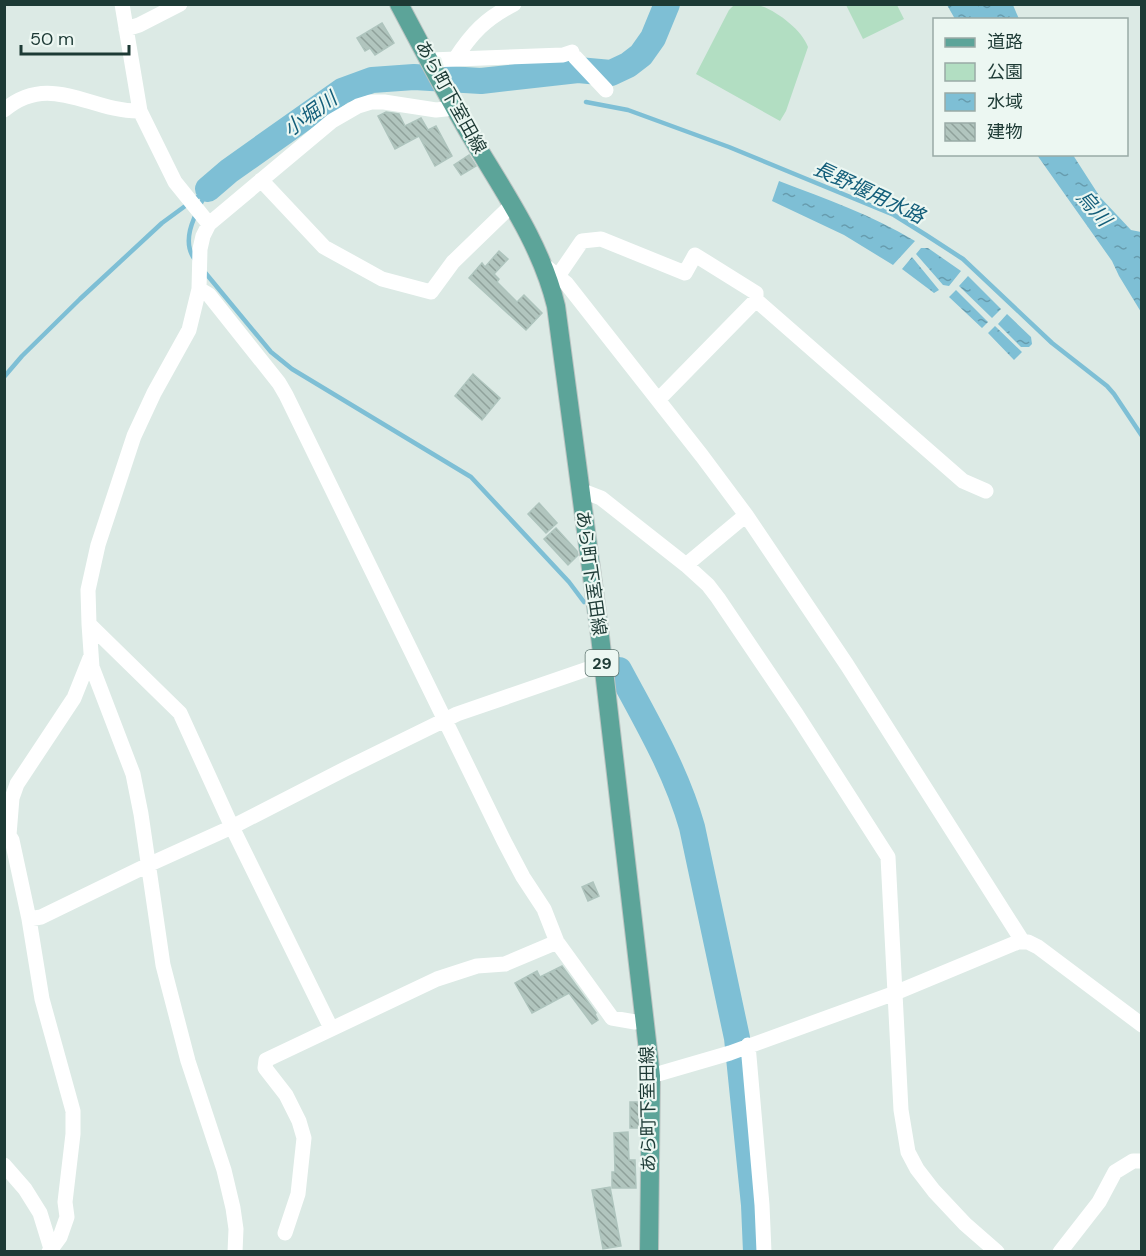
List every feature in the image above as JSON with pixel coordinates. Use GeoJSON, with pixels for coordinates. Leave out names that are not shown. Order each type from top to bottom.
{"type":"FeatureCollection","features":[{"type":"Feature","properties":{"kind":"main road","name":"あら町下室田線"},"geometry":{"type":"LineString","coordinates":[[399,4],[453,105],[551,271],[602,664],[651,1076],[649,1251]]}},
{"type":"Feature","properties":{"kind":"street"},"geometry":{"type":"LineString","coordinates":[[122,4],[140,111],[175,183],[208,221]]}},
{"type":"Feature","properties":{"kind":"street"},"geometry":{"type":"LineString","coordinates":[[126,28],[139,25],[180,4]]}},
{"type":"Feature","properties":{"kind":"street"},"geometry":{"type":"LineString","coordinates":[[454,59],[479,26],[514,4]]}},
{"type":"Feature","properties":{"kind":"street"},"geometry":{"type":"LineString","coordinates":[[432,64],[454,59],[574,55],[606,90]]}},
{"type":"Feature","properties":{"kind":"street"},"geometry":{"type":"LineString","coordinates":[[4,110],[15,101],[31,95],[52,92],[125,111],[140,111]]}},
{"type":"Feature","properties":{"kind":"street"},"geometry":{"type":"LineString","coordinates":[[235,1251],[236,1229],[224,1170],[173,1011],[163,965],[133,774],[92,668],[88,590],[98,545],[129,452],[154,393],[189,330],[199,283],[203,236],[208,221],[332,121],[358,106],[371,102],[384,102],[436,110],[453,105]]}},
{"type":"Feature","properties":{"kind":"street"},"geometry":{"type":"LineString","coordinates":[[261,180],[324,247],[382,279],[431,292],[453,262],[512,205]]}},
{"type":"Feature","properties":{"kind":"street"},"geometry":{"type":"LineString","coordinates":[[658,400],[756,300],[756,293],[695,255],[685,273],[601,239],[582,241],[551,271],[566,283],[746,515],[847,665],[1023,942]]}},
{"type":"Feature","properties":{"kind":"street"},"geometry":{"type":"LineString","coordinates":[[199,283],[279,382],[523,878],[544,909],[557,942],[612,1018],[635,1022],[645,1020]]}},
{"type":"Feature","properties":{"kind":"street"},"geometry":{"type":"LineString","coordinates":[[756,300],[963,481],[986,491]]}},
{"type":"Feature","properties":{"kind":"street"},"geometry":{"type":"LineString","coordinates":[[580,490],[601,498],[686,565],[718,598],[797,715],[888,857],[901,1110],[908,1152],[917,1169],[939,1197],[965,1224],[997,1251]]}},
{"type":"Feature","properties":{"kind":"street"},"geometry":{"type":"LineString","coordinates":[[686,565],[746,515]]}},
{"type":"Feature","properties":{"kind":"street"},"geometry":{"type":"LineString","coordinates":[[89,624],[180,712],[232,827],[331,1028]]}},
{"type":"Feature","properties":{"kind":"street"},"geometry":{"type":"LineString","coordinates":[[50,1251],[60,1237],[67,1217],[65,1202],[74,1134],[73,1110],[42,999],[29,919],[7,834],[12,798],[17,784],[74,698],[91,656]]}},
{"type":"Feature","properties":{"kind":"street"},"geometry":{"type":"LineString","coordinates":[[29,919],[41,917],[232,827],[445,720],[525,689],[602,664]]}},
{"type":"Feature","properties":{"kind":"street"},"geometry":{"type":"LineString","coordinates":[[285,1233],[298,1194],[304,1138],[299,1121],[286,1095],[265,1068],[266,1060],[437,979],[477,966],[505,964],[557,942]]}},
{"type":"Feature","properties":{"kind":"street"},"geometry":{"type":"LineString","coordinates":[[651,1076],[740,1048],[895,993],[1008,945],[1023,942],[1038,947],[1142,1025]]}},
{"type":"Feature","properties":{"kind":"street"},"geometry":{"type":"LineString","coordinates":[[740,1048],[762,1205],[764,1251]]}},
{"type":"Feature","properties":{"kind":"street"},"geometry":{"type":"LineString","coordinates":[[1060,1251],[1099,1202],[1114,1172],[1133,1161],[1142,1161]]}},
{"type":"Feature","properties":{"kind":"street"},"geometry":{"type":"LineString","coordinates":[[4,1165],[25,1189],[40,1212],[50,1251]]}},
{"type":"Feature","properties":{"kind":"green space"},"geometry":{"type":"Polygon","coordinates":[[[755,4],[773,11],[800,34],[808,47],[786,111],[780,121],[696,74],[729,10],[734,5],[755,4]]]}},
{"type":"Feature","properties":{"kind":"green space"},"geometry":{"type":"Polygon","coordinates":[[[846,5],[897,5],[904,19],[863,39],[846,5]]]}},
{"type":"Feature","properties":{"kind":"water"},"geometry":{"type":"Polygon","coordinates":[[[947,5],[1013,5],[1019,18],[954,18],[947,5]]]}},
{"type":"Feature","properties":{"kind":"water","name":"烏川"},"geometry":{"type":"Polygon","coordinates":[[[1038,156],[1074,156],[1100,197],[1131,230],[1141,232],[1141,312],[1112,261],[1038,156]]]}},
{"type":"Feature","properties":{"kind":"water"},"geometry":{"type":"Polygon","coordinates":[[[779,181],[865,215],[915,241],[893,265],[844,235],[772,201],[779,181]]]}},
{"type":"Feature","properties":{"kind":"water"},"geometry":{"type":"Polygon","coordinates":[[[921,248],[928,248],[961,271],[949,286],[943,285],[916,254],[921,248]]]}},
{"type":"Feature","properties":{"kind":"water"},"geometry":{"type":"Polygon","coordinates":[[[912,257],[939,290],[934,293],[902,269],[912,257]]]}},
{"type":"Feature","properties":{"kind":"water"},"geometry":{"type":"Polygon","coordinates":[[[968,276],[1001,309],[992,318],[959,286],[968,276]]]}},
{"type":"Feature","properties":{"kind":"water"},"geometry":{"type":"Polygon","coordinates":[[[956,290],[988,322],[982,328],[949,297],[956,290]]]}},
{"type":"Feature","properties":{"kind":"water"},"geometry":{"type":"Polygon","coordinates":[[[1007,314],[1031,337],[1032,344],[1029,347],[1021,347],[998,324],[1007,314]]]}},
{"type":"Feature","properties":{"kind":"water"},"geometry":{"type":"Polygon","coordinates":[[[995,326],[1022,352],[1014,360],[988,333],[995,326]]]}},
{"type":"Feature","properties":{"kind":"building"},"geometry":{"type":"Polygon","coordinates":[[[382,23],[394,43],[375,55],[370,48],[365,51],[357,38],[382,23]]]}},
{"type":"Feature","properties":{"kind":"building"},"geometry":{"type":"Polygon","coordinates":[[[386,112],[399,114],[405,126],[421,118],[428,130],[436,126],[452,156],[435,166],[419,136],[395,149],[378,116],[386,112]]]}},
{"type":"Feature","properties":{"kind":"building"},"geometry":{"type":"Polygon","coordinates":[[[469,155],[476,166],[461,175],[454,165],[469,155]]]}},
{"type":"Feature","properties":{"kind":"building"},"geometry":{"type":"Polygon","coordinates":[[[499,251],[508,259],[494,274],[499,279],[497,282],[517,302],[524,295],[542,313],[526,330],[469,278],[482,263],[485,267],[499,251]]]}},
{"type":"Feature","properties":{"kind":"building"},"geometry":{"type":"Polygon","coordinates":[[[473,374],[500,398],[482,420],[455,396],[473,374]]]}},
{"type":"Feature","properties":{"kind":"building"},"geometry":{"type":"Polygon","coordinates":[[[539,503],[557,523],[546,533],[528,514],[539,503]]]}},
{"type":"Feature","properties":{"kind":"building"},"geometry":{"type":"Polygon","coordinates":[[[556,528],[577,551],[578,555],[568,565],[544,539],[556,528]]]}},
{"type":"Feature","properties":{"kind":"building"},"geometry":{"type":"Polygon","coordinates":[[[593,882],[599,896],[588,901],[582,887],[593,882]]]}},
{"type":"Feature","properties":{"kind":"building"},"geometry":{"type":"Polygon","coordinates":[[[562,966],[596,1013],[598,1020],[592,1024],[569,993],[532,1013],[515,983],[537,971],[540,977],[562,966]]]}},
{"type":"Feature","properties":{"kind":"building"},"geometry":{"type":"Polygon","coordinates":[[[630,1102],[639,1102],[639,1128],[630,1128],[630,1102]]]}},
{"type":"Feature","properties":{"kind":"building"},"geometry":{"type":"Polygon","coordinates":[[[628,1132],[629,1160],[635,1160],[636,1188],[612,1188],[612,1172],[615,1172],[614,1133],[628,1132]]]}},
{"type":"Feature","properties":{"kind":"building"},"geometry":{"type":"Polygon","coordinates":[[[610,1187],[621,1246],[603,1249],[592,1190],[610,1187]]]}},
{"type":"Feature","properties":{"kind":"waterway","name":"小堀川"},"geometry":{"type":"LineString","coordinates":[[208,189],[229,171],[342,91],[372,80],[414,77],[481,81],[578,70],[611,73],[628,65],[641,55],[653,38],[667,4]]}},
{"type":"Feature","properties":{"kind":"waterway","name":"長野堰用水路"},"geometry":{"type":"LineString","coordinates":[[586,102],[628,110],[729,147],[894,215],[963,259],[1052,343],[1107,386],[1142,436]]}},
{"type":"Feature","properties":{"kind":"waterway"},"geometry":{"type":"LineString","coordinates":[[196,261],[191,253],[189,235],[195,215],[208,189]]}},
{"type":"Feature","properties":{"kind":"waterway","name":"小堀川"},"geometry":{"type":"LineString","coordinates":[[4,377],[80,299],[162,223],[207,190]]}},
{"type":"Feature","properties":{"kind":"waterway"},"geometry":{"type":"LineString","coordinates":[[203,270],[271,352],[292,369],[471,477],[569,582],[584,602]]}},
{"type":"Feature","properties":{"kind":"waterway"},"geometry":{"type":"LineString","coordinates":[[619,670],[669,766],[692,827],[737,1038],[754,1205],[756,1252]]}}]}
